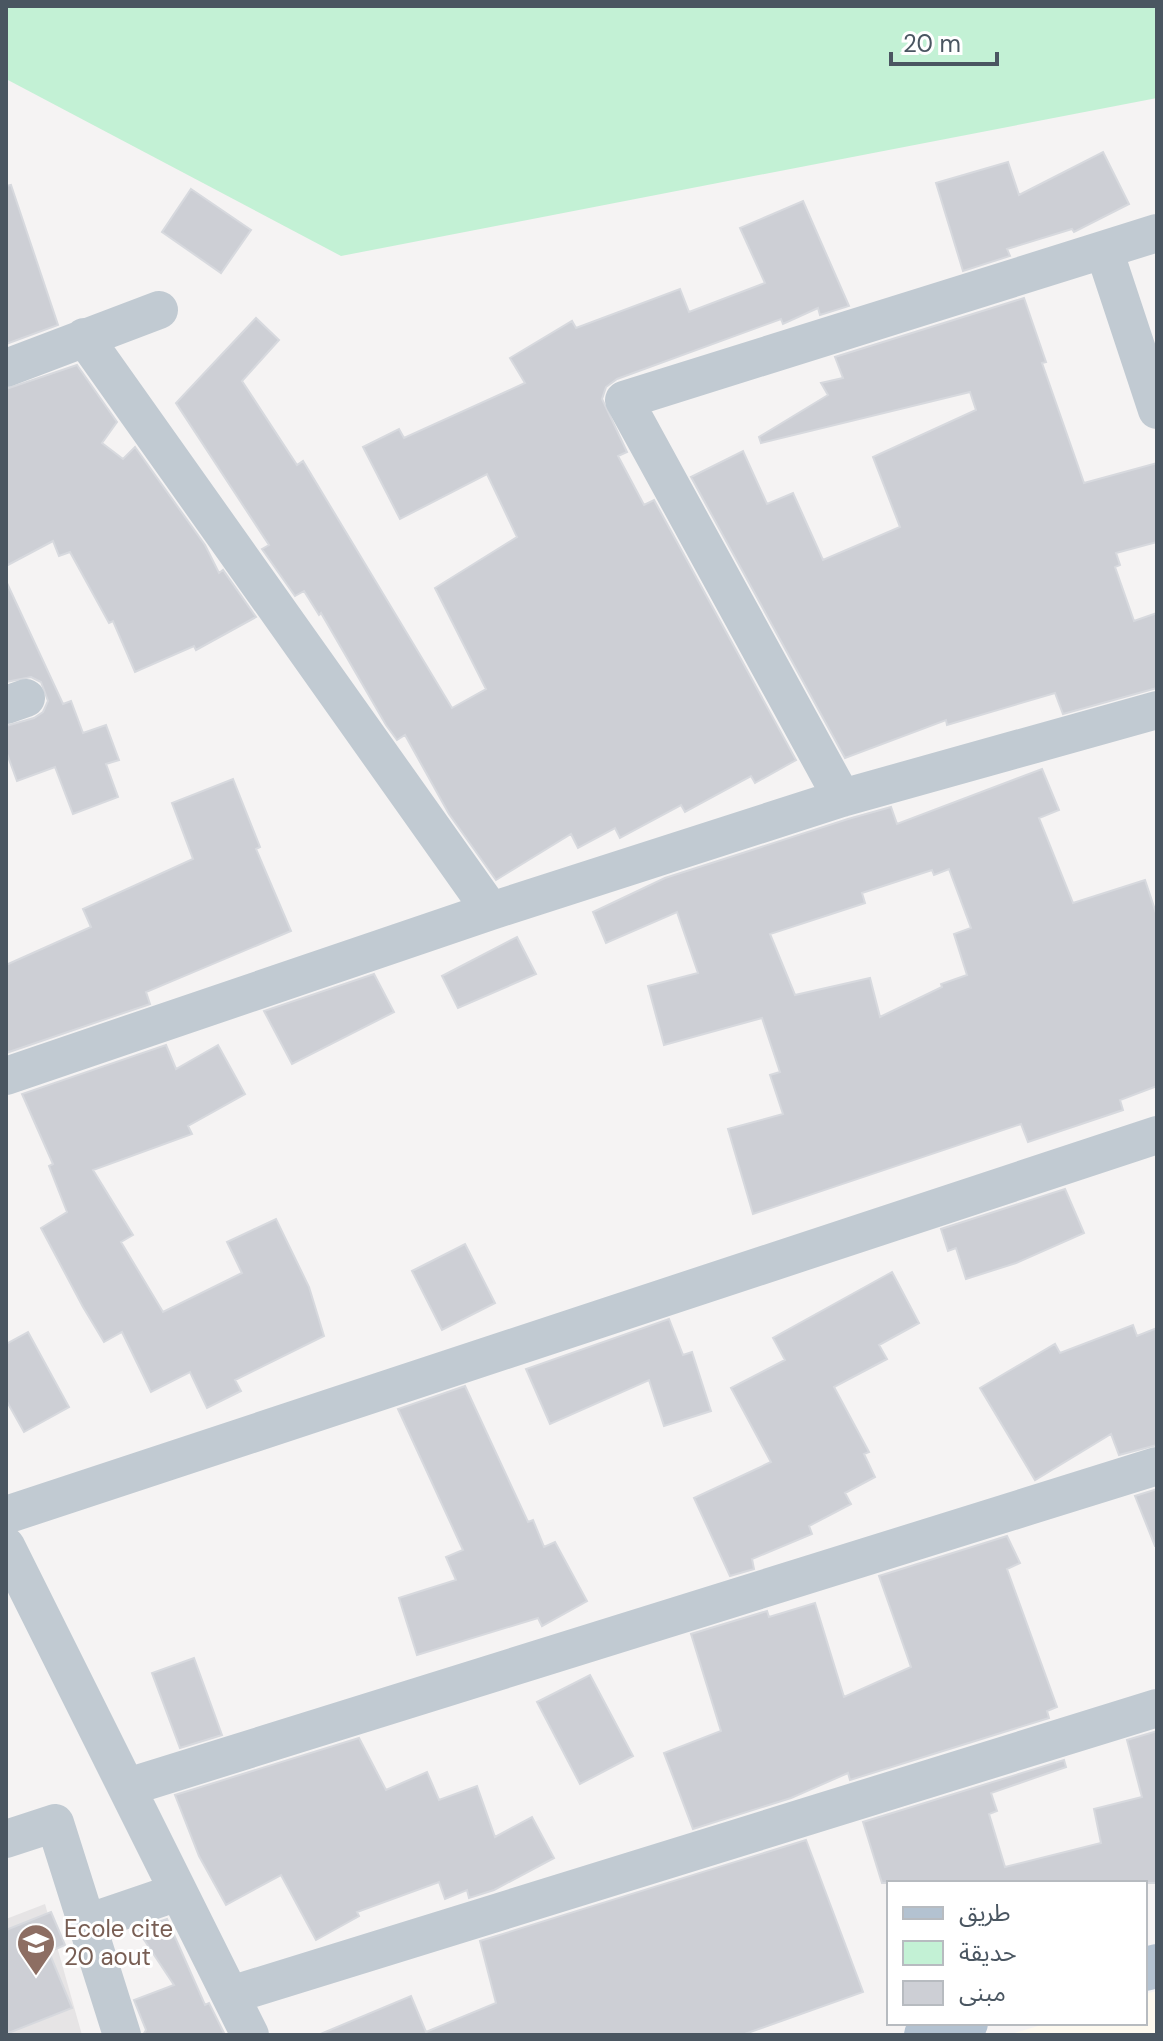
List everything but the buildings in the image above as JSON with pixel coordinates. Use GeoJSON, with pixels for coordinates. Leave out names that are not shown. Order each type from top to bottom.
{"type":"FeatureCollection","features":[{"type":"Feature","properties":{"kind":"main road"},"geometry":{"type":"LineString","coordinates":[[926,2035],[959,2025]]}},
{"type":"Feature","properties":{"kind":"street"},"geometry":{"type":"LineString","coordinates":[[842,798],[624,400],[1157,233]]}},
{"type":"Feature","properties":{"kind":"street"},"geometry":{"type":"LineString","coordinates":[[1104,250],[1157,410]]}},
{"type":"Feature","properties":{"kind":"street"},"geometry":{"type":"LineString","coordinates":[[6,368],[159,310]]}},
{"type":"Feature","properties":{"kind":"street"},"geometry":{"type":"LineString","coordinates":[[84,337],[491,911]]}},
{"type":"Feature","properties":{"kind":"street"},"geometry":{"type":"LineString","coordinates":[[6,1076],[491,911],[842,798],[1157,710]]}},
{"type":"Feature","properties":{"kind":"street"},"geometry":{"type":"LineString","coordinates":[[6,1515],[1157,1135]]}},
{"type":"Feature","properties":{"kind":"street"},"geometry":{"type":"LineString","coordinates":[[128,1787],[1157,1466]]}},
{"type":"Feature","properties":{"kind":"street"},"geometry":{"type":"LineString","coordinates":[[6,1546],[250,2035]]}},
{"type":"Feature","properties":{"kind":"street"},"geometry":{"type":"LineString","coordinates":[[231,1995],[1157,1708]]}},
{"type":"Feature","properties":{"kind":"street"},"geometry":{"type":"LineString","coordinates":[[6,1839],[55,1823],[122,2035]]}},
{"type":"Feature","properties":{"kind":"street"},"geometry":{"type":"LineString","coordinates":[[87,1923],[178,1892]]}},
{"type":"Feature","properties":{"kind":"shaded area","name":"Ecole cite 20 aout"},"geometry":{"type":"Polygon","coordinates":[[[45,1904],[82,2035],[6,2035],[6,1919],[45,1904]]]}},
{"type":"Feature","properties":{"kind":"shaded area"},"geometry":{"type":"Polygon","coordinates":[[[1157,1991],[1157,2035],[1008,2035],[1041,2025],[1147,2025],[1147,1994],[1157,1991]]]}},
{"type":"Feature","properties":{"kind":"green space"},"geometry":{"type":"Polygon","coordinates":[[[6,6],[1157,6],[1157,98],[341,256],[6,79],[6,6]]]}},
{"type":"Feature","properties":{"kind":"place","name":"Ecole cite 20 aout"},"geometry":{"type":"Point","coordinates":[36,1977]}}]}
